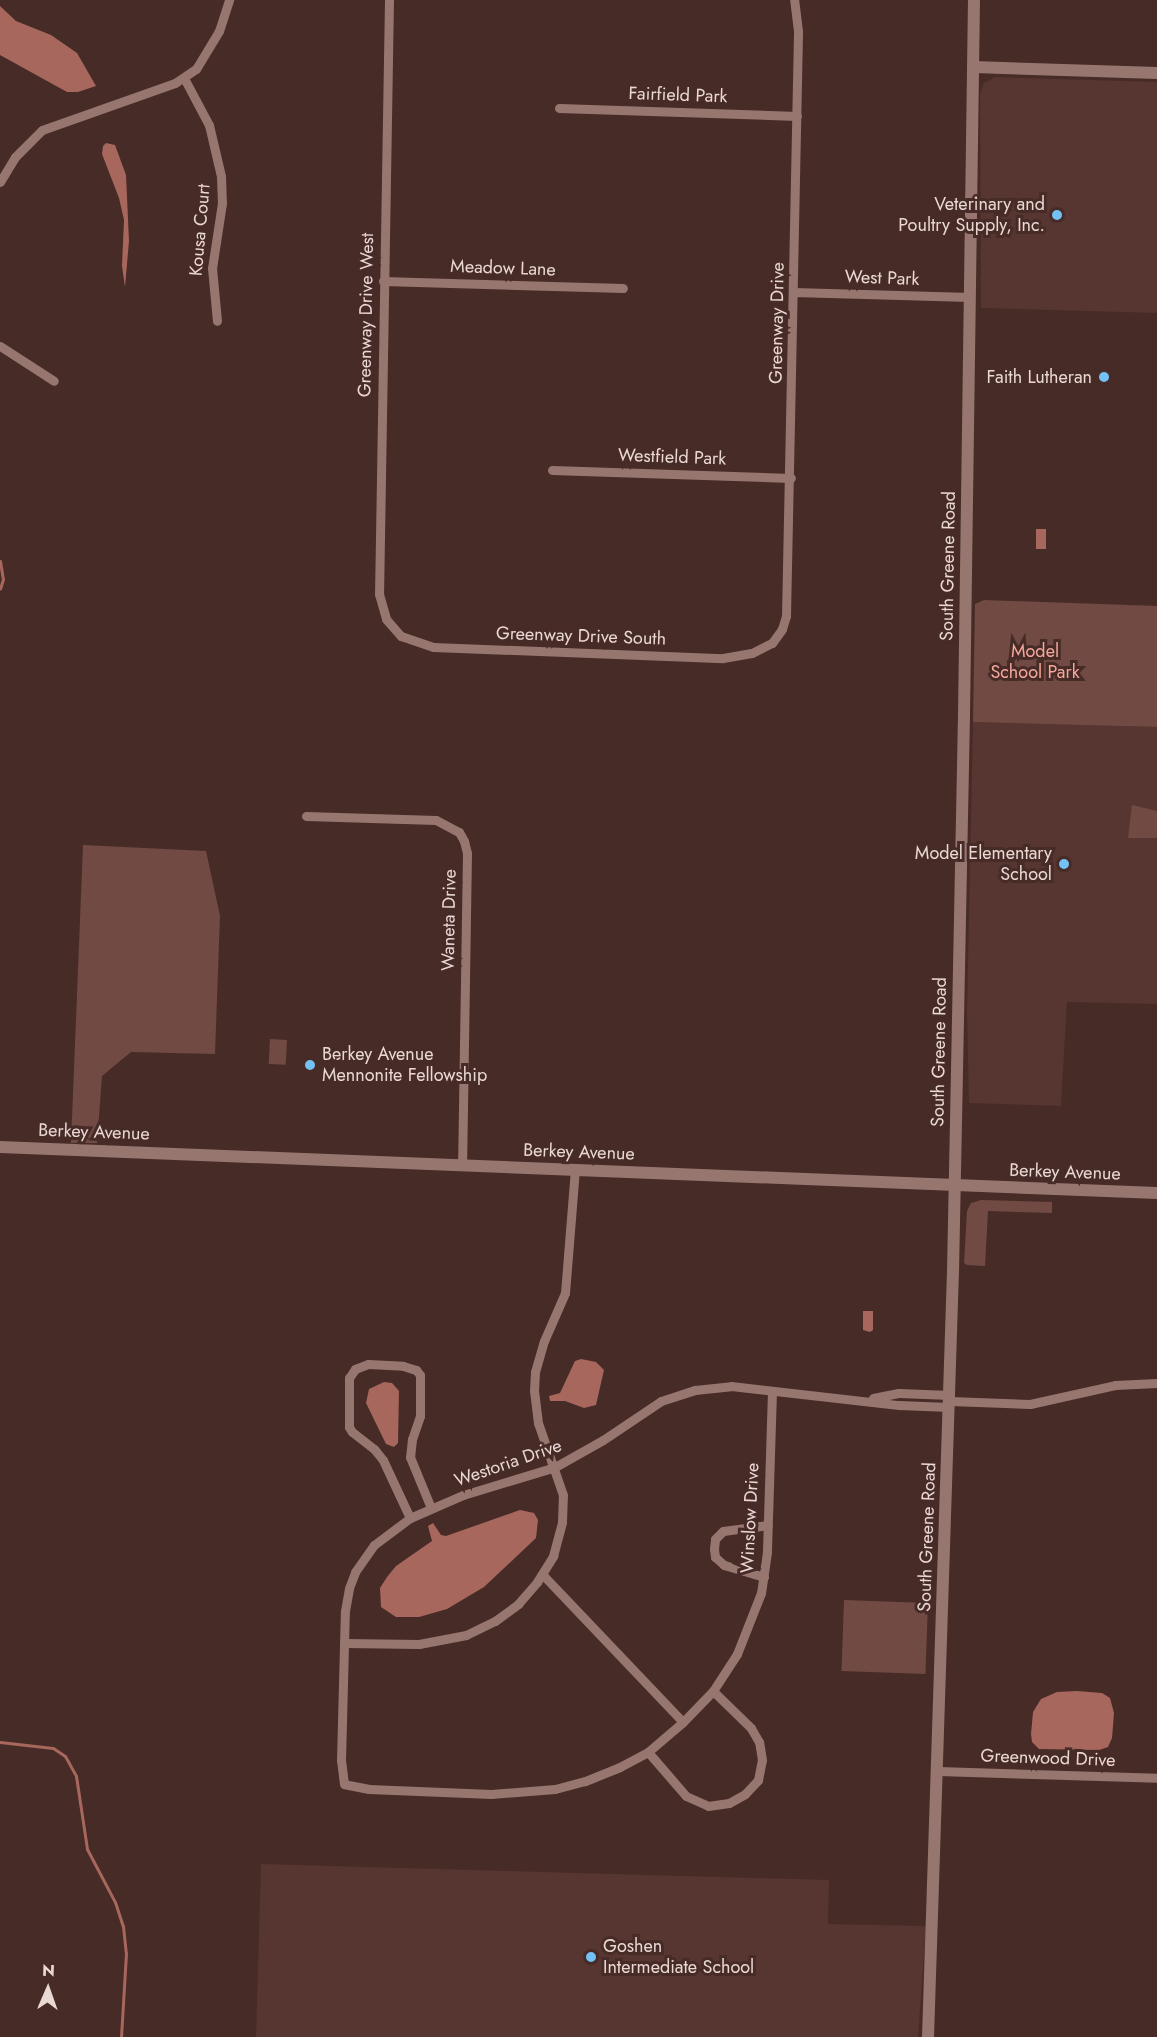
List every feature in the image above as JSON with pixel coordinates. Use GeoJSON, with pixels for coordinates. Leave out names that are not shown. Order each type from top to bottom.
{"type":"FeatureCollection","features":[{"type":"Feature","properties":{"kind":"street"},"geometry":{"type":"LineString","coordinates":[[0,182],[15,157],[42,130],[184,78],[196,69],[207,55],[219,31],[229,0]]}},
{"type":"Feature","properties":{"kind":"street","name":"Greenway Drive West"},"geometry":{"type":"LineString","coordinates":[[389,0],[379,594],[381,608],[391,627]]}},
{"type":"Feature","properties":{"kind":"street","name":"Greenway Drive"},"geometry":{"type":"LineString","coordinates":[[772,643],[782,629],[786,616],[791,478],[798,31],[794,0]]}},
{"type":"Feature","properties":{"kind":"street","name":"South Greene Road"},"geometry":{"type":"LineString","coordinates":[[928,2037],[950,1401],[955,1185],[974,0]]}},
{"type":"Feature","properties":{"kind":"street"},"geometry":{"type":"LineString","coordinates":[[973,67],[1157,73]]}},
{"type":"Feature","properties":{"kind":"street","name":"Kousa Court"},"geometry":{"type":"LineString","coordinates":[[184,78],[209,125],[221,176],[222,203],[212,268],[217,321]]}},
{"type":"Feature","properties":{"kind":"street","name":"Fairfield Park"},"geometry":{"type":"LineString","coordinates":[[559,108],[797,116]]}},
{"type":"Feature","properties":{"kind":"street","name":"Meadow Lane"},"geometry":{"type":"LineString","coordinates":[[383,281],[623,288]]}},
{"type":"Feature","properties":{"kind":"street","name":"West Park"},"geometry":{"type":"LineString","coordinates":[[794,292],[970,297]]}},
{"type":"Feature","properties":{"kind":"street"},"geometry":{"type":"LineString","coordinates":[[0,346],[54,381]]}},
{"type":"Feature","properties":{"kind":"street","name":"Westfield Park"},"geometry":{"type":"LineString","coordinates":[[552,470],[791,478]]}},
{"type":"Feature","properties":{"kind":"street","name":"Greenway Drive South"},"geometry":{"type":"LineString","coordinates":[[391,627],[413,643],[433,647],[723,658],[752,653],[772,643]]}},
{"type":"Feature","properties":{"kind":"street","name":"Waneta Drive"},"geometry":{"type":"LineString","coordinates":[[306,816],[436,820],[459,832],[464,841],[467,853],[462,1165]]}},
{"type":"Feature","properties":{"kind":"street","name":"Berkey Avenue"},"geometry":{"type":"LineString","coordinates":[[0,1147],[1157,1193]]}},
{"type":"Feature","properties":{"kind":"street"},"geometry":{"type":"LineString","coordinates":[[344,1643],[419,1644],[466,1635],[495,1621],[518,1604],[542,1574],[552,1556],[562,1522],[563,1495],[538,1423],[534,1392],[535,1372],[544,1341],[565,1293],[575,1170]]}},
{"type":"Feature","properties":{"kind":"street"},"geometry":{"type":"LineString","coordinates":[[410,1518],[383,1460],[374,1449],[351,1432],[349,1378],[355,1369],[368,1364],[403,1366],[416,1370],[420,1375],[420,1416],[412,1439],[410,1457],[431,1508]]}},
{"type":"Feature","properties":{"kind":"street"},"geometry":{"type":"LineString","coordinates":[[950,1401],[1030,1404],[1115,1385],[1157,1383]]}},
{"type":"Feature","properties":{"kind":"street","name":"Westoria Drive"},"geometry":{"type":"LineString","coordinates":[[648,1752],[585,1781],[526,1792],[491,1794],[369,1789],[344,1784],[341,1760],[345,1611],[355,1572],[374,1545],[410,1518],[431,1508],[555,1467],[603,1440],[661,1401],[680,1394],[731,1386],[865,1399],[899,1405],[950,1401]]}},
{"type":"Feature","properties":{"kind":"street","name":"Winslow Drive"},"geometry":{"type":"LineString","coordinates":[[713,1690],[737,1654],[755,1614],[764,1576],[772,1391]]}},
{"type":"Feature","properties":{"kind":"street"},"geometry":{"type":"LineString","coordinates":[[764,1576],[724,1565],[715,1557],[714,1549],[715,1539],[723,1531],[768,1525]]}},
{"type":"Feature","properties":{"kind":"street"},"geometry":{"type":"LineString","coordinates":[[542,1574],[683,1722]]}},
{"type":"Feature","properties":{"kind":"street"},"geometry":{"type":"LineString","coordinates":[[713,1690],[751,1728],[759,1742],[762,1760],[758,1780],[745,1794],[729,1803],[708,1806],[686,1796],[648,1752],[683,1722],[713,1690]]}},
{"type":"Feature","properties":{"kind":"street","name":"Greenwood Drive"},"geometry":{"type":"LineString","coordinates":[[938,1771],[1157,1778]]}},
{"type":"Feature","properties":{"kind":"shaded area"},"geometry":{"type":"Polygon","coordinates":[[[0,6],[16,21],[51,35],[77,53],[96,86],[78,92],[67,92],[0,55],[0,6]]]}},
{"type":"Feature","properties":{"kind":"shaded area"},"geometry":{"type":"Polygon","coordinates":[[[995,77],[1157,82],[1157,313],[981,308],[980,94],[984,83],[995,77]]]}},
{"type":"Feature","properties":{"kind":"shaded area"},"geometry":{"type":"Polygon","coordinates":[[[106,143],[115,145],[126,175],[129,241],[125,287],[122,266],[124,220],[119,198],[102,154],[106,143]]]}},
{"type":"Feature","properties":{"kind":"shaded area"},"geometry":{"type":"Polygon","coordinates":[[[1036,529],[1046,529],[1046,549],[1036,549],[1036,529]]]}},
{"type":"Feature","properties":{"kind":"shaded area","name":"Model Elementary School"},"geometry":{"type":"Polygon","coordinates":[[[973,722],[1157,727],[1157,1004],[1067,1002],[1061,1106],[969,1103],[967,1011],[973,722]]]}},
{"type":"Feature","properties":{"kind":"shaded area"},"geometry":{"type":"Polygon","coordinates":[[[863,1311],[873,1311],[873,1330],[870,1332],[863,1330],[863,1311]]]}},
{"type":"Feature","properties":{"kind":"shaded area"},"geometry":{"type":"Polygon","coordinates":[[[581,1359],[596,1362],[604,1370],[596,1405],[584,1408],[565,1401],[550,1401],[549,1396],[560,1393],[575,1361],[581,1359]]]}},
{"type":"Feature","properties":{"kind":"shaded area"},"geometry":{"type":"Polygon","coordinates":[[[384,1382],[392,1383],[399,1391],[398,1443],[394,1447],[386,1444],[366,1403],[369,1389],[384,1382]]]}},
{"type":"Feature","properties":{"kind":"shaded area"},"geometry":{"type":"Polygon","coordinates":[[[520,1510],[534,1513],[538,1520],[536,1538],[484,1587],[447,1609],[419,1617],[396,1617],[381,1607],[380,1588],[387,1577],[396,1566],[432,1541],[428,1526],[433,1523],[441,1535],[446,1536],[520,1510]]]}},
{"type":"Feature","properties":{"kind":"shaded area"},"geometry":{"type":"Polygon","coordinates":[[[1057,1692],[1102,1693],[1110,1698],[1114,1713],[1112,1738],[1108,1747],[1099,1750],[1039,1749],[1032,1742],[1031,1734],[1033,1712],[1041,1699],[1057,1692]]]}},
{"type":"Feature","properties":{"kind":"shaded area","name":"Goshen Intermediate School"},"geometry":{"type":"Polygon","coordinates":[[[261,1864],[829,1880],[828,1924],[926,1926],[918,2037],[256,2037],[261,1864]]]}},
{"type":"Feature","properties":{"kind":"green space","name":"Model School Park"},"geometry":{"type":"Polygon","coordinates":[[[984,600],[1157,606],[1157,727],[973,722],[975,604],[984,600]]]}},
{"type":"Feature","properties":{"kind":"green space"},"geometry":{"type":"Polygon","coordinates":[[[1132,805],[1157,811],[1157,838],[1128,838],[1132,805]]]}},
{"type":"Feature","properties":{"kind":"green space"},"geometry":{"type":"Polygon","coordinates":[[[83,845],[206,851],[220,916],[215,1054],[131,1052],[102,1076],[97,1143],[71,1143],[83,845]]]}},
{"type":"Feature","properties":{"kind":"green space"},"geometry":{"type":"Polygon","coordinates":[[[270,1039],[287,1040],[286,1065],[269,1064],[270,1039]]]}},
{"type":"Feature","properties":{"kind":"green space"},"geometry":{"type":"Polygon","coordinates":[[[981,1200],[1052,1202],[1052,1213],[988,1211],[985,1266],[967,1265],[964,1263],[967,1211],[971,1203],[981,1200]]]}},
{"type":"Feature","properties":{"kind":"green space"},"geometry":{"type":"Polygon","coordinates":[[[844,1600],[928,1603],[925,1674],[842,1671],[844,1600]]]}},
{"type":"Feature","properties":{"kind":"waterway"},"geometry":{"type":"LineString","coordinates":[[0,561],[3,579],[0,589]]}},
{"type":"Feature","properties":{"kind":"waterway"},"geometry":{"type":"LineString","coordinates":[[0,1742],[53,1748],[65,1756],[76,1776],[87,1849],[115,1902],[123,1926],[126,1953],[121,2037]]}},
{"type":"Feature","properties":{"kind":"place","name":"Veterinary and Poultry Supply, Inc."},"geometry":{"type":"Point","coordinates":[1057,215]}},
{"type":"Feature","properties":{"kind":"place","name":"Faith Lutheran"},"geometry":{"type":"Point","coordinates":[1104,377]}},
{"type":"Feature","properties":{"kind":"place","name":"Model Elementary School"},"geometry":{"type":"Point","coordinates":[1064,864]}},
{"type":"Feature","properties":{"kind":"place","name":"Berkey Avenue Mennonite Fellowship"},"geometry":{"type":"Point","coordinates":[310,1065]}},
{"type":"Feature","properties":{"kind":"place","name":"Goshen Intermediate School"},"geometry":{"type":"Point","coordinates":[591,1957]}}]}
